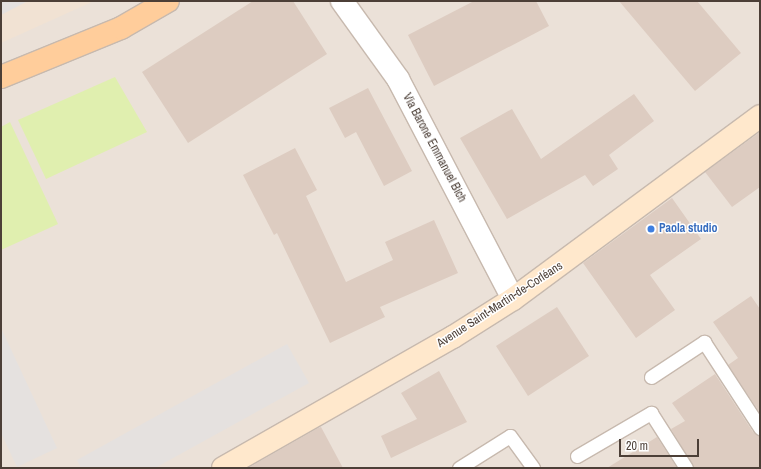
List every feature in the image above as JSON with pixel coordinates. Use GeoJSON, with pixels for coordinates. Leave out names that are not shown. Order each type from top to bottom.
{"type":"FeatureCollection","features":[{"type":"Feature","properties":{"kind":"main road"},"geometry":{"type":"LineString","coordinates":[[76,46],[140,1]]}},
{"type":"Feature","properties":{"kind":"main road"},"geometry":{"type":"LineString","coordinates":[[1,77],[121,28],[168,1]]}},
{"type":"Feature","properties":{"kind":"street","name":"Via Barone Emmanuel Bich"},"geometry":{"type":"LineString","coordinates":[[342,2],[398,79],[513,299]]}},
{"type":"Feature","properties":{"kind":"street","name":"Avenue Saint-Martin-de-Corléans"},"geometry":{"type":"LineString","coordinates":[[223,468],[440,345],[513,299],[760,116]]}},
{"type":"Feature","properties":{"kind":"lane"},"geometry":{"type":"LineString","coordinates":[[651,377],[704,342],[760,428]]}},
{"type":"Feature","properties":{"kind":"lane"},"geometry":{"type":"LineString","coordinates":[[577,456],[651,413],[686,468]]}},
{"type":"Feature","properties":{"kind":"lane"},"geometry":{"type":"LineString","coordinates":[[460,468],[510,436],[533,468]]}},
{"type":"Feature","properties":{"kind":"shaded area"},"geometry":{"type":"Polygon","coordinates":[[[1,1],[760,1],[760,468],[1,468],[1,1]]]}},
{"type":"Feature","properties":{"kind":"shaded area"},"geometry":{"type":"Polygon","coordinates":[[[1,1],[94,1],[1,43],[1,1]]]}},
{"type":"Feature","properties":{"kind":"shaded area"},"geometry":{"type":"Polygon","coordinates":[[[1,1],[28,1],[1,15],[1,1]]]}},
{"type":"Feature","properties":{"kind":"shaded area"},"geometry":{"type":"Polygon","coordinates":[[[1,328],[57,448],[17,467],[1,433],[1,328]]]}},
{"type":"Feature","properties":{"kind":"shaded area"},"geometry":{"type":"Polygon","coordinates":[[[287,344],[309,383],[155,468],[81,468],[77,460],[287,344]]]}},
{"type":"Feature","properties":{"kind":"green space"},"geometry":{"type":"Polygon","coordinates":[[[115,77],[147,132],[46,179],[18,120],[115,77]]]}},
{"type":"Feature","properties":{"kind":"green space"},"geometry":{"type":"Polygon","coordinates":[[[10,122],[58,224],[1,250],[1,127],[10,122]]]}},
{"type":"Feature","properties":{"kind":"building"},"geometry":{"type":"Polygon","coordinates":[[[253,1],[293,1],[327,54],[188,143],[142,72],[253,1]]]}},
{"type":"Feature","properties":{"kind":"building"},"geometry":{"type":"Polygon","coordinates":[[[474,1],[536,1],[549,26],[434,86],[408,35],[474,1]]]}},
{"type":"Feature","properties":{"kind":"building"},"geometry":{"type":"Polygon","coordinates":[[[619,1],[697,1],[741,53],[695,91],[619,1]]]}},
{"type":"Feature","properties":{"kind":"building"},"geometry":{"type":"Polygon","coordinates":[[[368,88],[412,171],[384,186],[356,132],[345,138],[329,108],[368,88]]]}},
{"type":"Feature","properties":{"kind":"building"},"geometry":{"type":"Polygon","coordinates":[[[634,94],[654,121],[609,155],[618,169],[593,186],[585,175],[507,219],[460,138],[512,109],[541,159],[634,94]]]}},
{"type":"Feature","properties":{"kind":"building"},"geometry":{"type":"Polygon","coordinates":[[[760,132],[760,187],[732,207],[705,172],[760,132]]]}},
{"type":"Feature","properties":{"kind":"building"},"geometry":{"type":"Polygon","coordinates":[[[295,148],[317,190],[306,196],[346,282],[393,260],[385,242],[434,220],[458,273],[380,307],[385,317],[330,343],[277,233],[274,235],[243,175],[295,148]]]}},
{"type":"Feature","properties":{"kind":"building"},"geometry":{"type":"Polygon","coordinates":[[[672,198],[701,239],[650,275],[675,310],[636,338],[583,263],[672,198]]]}},
{"type":"Feature","properties":{"kind":"building"},"geometry":{"type":"Polygon","coordinates":[[[751,296],[760,309],[760,413],[728,365],[738,358],[713,322],[751,296]]]}},
{"type":"Feature","properties":{"kind":"building"},"geometry":{"type":"Polygon","coordinates":[[[557,307],[589,356],[528,396],[496,346],[557,307]]]}},
{"type":"Feature","properties":{"kind":"building"},"geometry":{"type":"Polygon","coordinates":[[[439,371],[467,422],[391,458],[381,436],[417,419],[401,393],[439,371]]]}},
{"type":"Feature","properties":{"kind":"building"},"geometry":{"type":"Polygon","coordinates":[[[715,374],[753,432],[760,436],[760,468],[694,468],[671,429],[685,421],[672,403],[715,374]]]}},
{"type":"Feature","properties":{"kind":"building"},"geometry":{"type":"Polygon","coordinates":[[[321,427],[343,468],[248,468],[318,428],[321,427]]]}},
{"type":"Feature","properties":{"kind":"building"},"geometry":{"type":"Polygon","coordinates":[[[657,437],[677,468],[607,468],[657,437]]]}},
{"type":"Feature","properties":{"kind":"place","name":"Paola studio"},"geometry":{"type":"Point","coordinates":[651,229]}}]}
